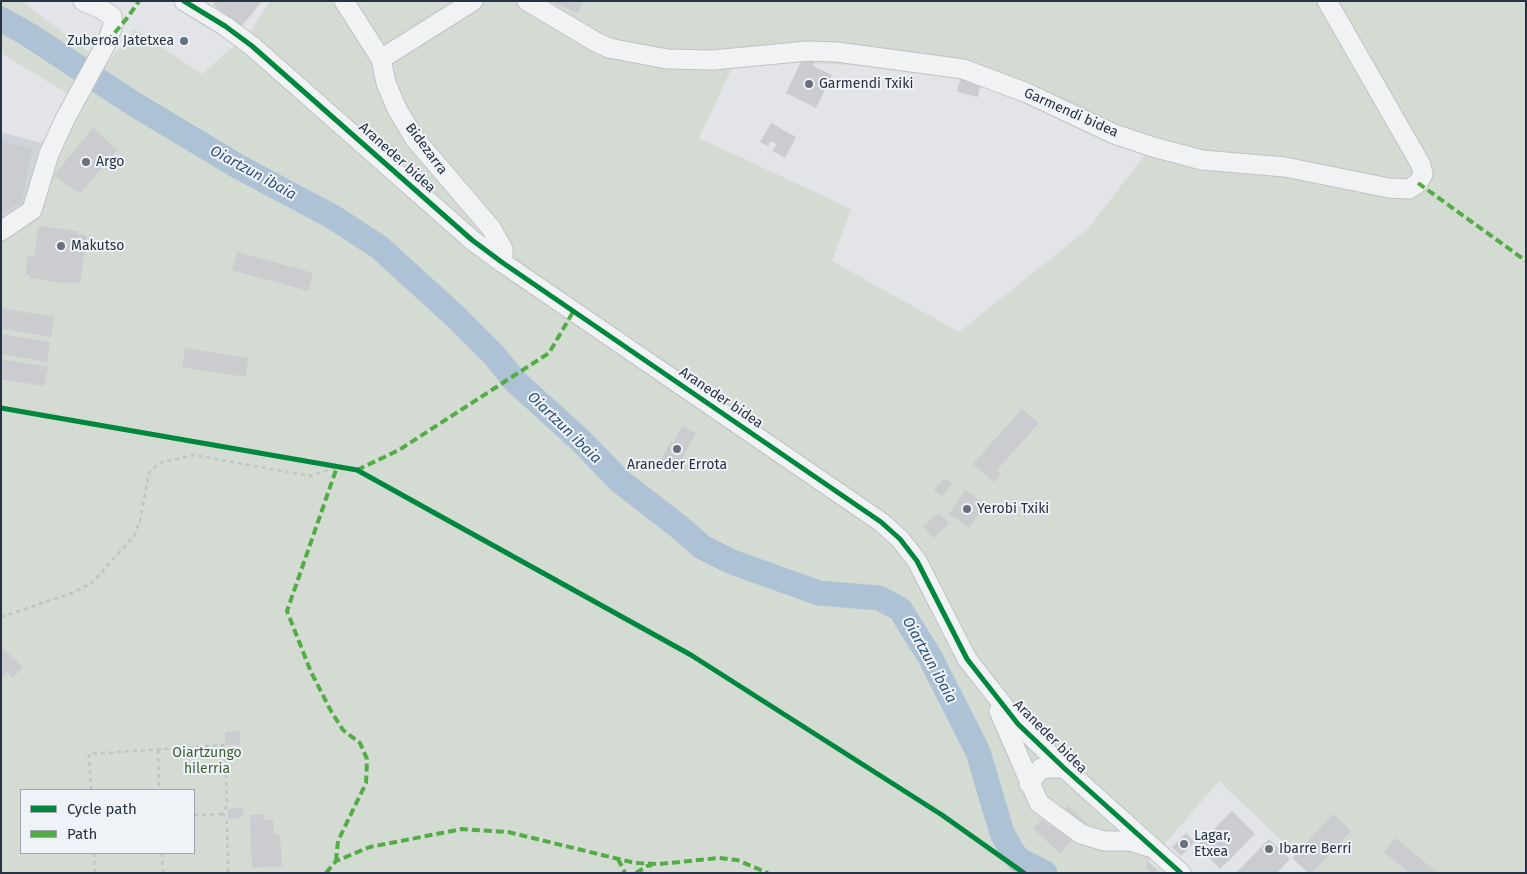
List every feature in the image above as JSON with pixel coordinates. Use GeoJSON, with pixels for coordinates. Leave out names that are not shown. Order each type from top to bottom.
{"type":"FeatureCollection","features":[{"type":"Feature","properties":{"kind":"street"},"geometry":{"type":"LineString","coordinates":[[1,231],[32,210],[49,154],[77,96],[107,42],[113,25],[112,16],[83,1]]}},
{"type":"Feature","properties":{"kind":"street","name":"Bidezarra"},"geometry":{"type":"LineString","coordinates":[[344,1],[381,59],[386,83],[397,109],[415,139],[491,228],[503,248],[503,263]]}},
{"type":"Feature","properties":{"kind":"street"},"geometry":{"type":"LineString","coordinates":[[381,59],[473,1]]}},
{"type":"Feature","properties":{"kind":"street","name":"Garmendi bidea"},"geometry":{"type":"LineString","coordinates":[[527,1],[596,42],[609,48],[638,55],[667,59],[713,60],[808,51],[837,52],[963,69],[1027,94],[1114,134],[1180,155],[1202,160],[1285,167],[1389,188],[1409,189],[1418,183],[1423,174],[1421,165],[1327,1]]}},
{"type":"Feature","properties":{"kind":"street","name":"Araneder bidea"},"geometry":{"type":"LineString","coordinates":[[193,3],[280,69],[472,240],[881,522],[900,539],[917,561],[967,659],[1018,724],[1181,873]]}},
{"type":"Feature","properties":{"kind":"street"},"geometry":{"type":"LineString","coordinates":[[990,690],[1029,784],[1039,803],[1081,834],[1104,840],[1130,841],[1155,849]]}},
{"type":"Feature","properties":{"kind":"street"},"geometry":{"type":"LineString","coordinates":[[1029,784],[1041,768],[1064,768]]}},
{"type":"Feature","properties":{"kind":"street"},"geometry":{"type":"LineString","coordinates":[[1104,840],[1117,827],[1127,824]]}},
{"type":"Feature","properties":{"kind":"path"},"geometry":{"type":"LineString","coordinates":[[1,617],[72,593],[92,583],[134,536],[140,521],[149,473],[160,462],[194,455],[310,476],[337,466]]}},
{"type":"Feature","properties":{"kind":"path"},"geometry":{"type":"LineString","coordinates":[[328,465],[344,468]]}},
{"type":"Feature","properties":{"kind":"path"},"geometry":{"type":"LineString","coordinates":[[91,789],[89,754],[223,745],[225,747],[226,805],[223,814],[227,822],[228,873]]}},
{"type":"Feature","properties":{"kind":"path"},"geometry":{"type":"LineString","coordinates":[[158,750],[160,789]]}},
{"type":"Feature","properties":{"kind":"path"},"geometry":{"type":"LineString","coordinates":[[195,815],[223,814]]}},
{"type":"Feature","properties":{"kind":"path"},"geometry":{"type":"LineString","coordinates":[[94,854],[95,873]]}},
{"type":"Feature","properties":{"kind":"path"},"geometry":{"type":"LineString","coordinates":[[162,854],[163,873]]}},
{"type":"Feature","properties":{"kind":"shaded area"},"geometry":{"type":"Polygon","coordinates":[[[1,132],[57,147],[33,214],[1,237],[1,132]]]}},
{"type":"Feature","properties":{"kind":"green space","name":"Oiartzungo hilerria"},"geometry":{"type":"Polygon","coordinates":[[[1,1],[21,1],[106,65],[134,29],[202,74],[246,38],[270,1],[1526,1],[1526,873],[1316,873],[1219,781],[1149,862],[1163,873],[1,873],[1,237],[33,214],[79,101],[1,53],[1,1]],[[736,59],[699,138],[851,209],[832,261],[959,332],[1088,229],[1146,153],[960,71],[736,59]]]}},
{"type":"Feature","properties":{"kind":"building"},"geometry":{"type":"Polygon","coordinates":[[[216,1],[262,1],[242,26],[213,5],[216,1]]]}},
{"type":"Feature","properties":{"kind":"building"},"geometry":{"type":"Polygon","coordinates":[[[549,1],[583,1],[578,13],[549,1]]]}},
{"type":"Feature","properties":{"kind":"building","name":"Garmendi Txiki"},"geometry":{"type":"Polygon","coordinates":[[[807,58],[815,62],[813,66],[832,75],[816,108],[786,93],[802,60],[805,62],[807,58]]]}},
{"type":"Feature","properties":{"kind":"building"},"geometry":{"type":"Polygon","coordinates":[[[961,77],[981,82],[978,97],[957,92],[961,77]]]}},
{"type":"Feature","properties":{"kind":"building"},"geometry":{"type":"Polygon","coordinates":[[[771,123],[796,137],[785,158],[773,151],[777,144],[771,141],[768,146],[760,142],[771,123]]]}},
{"type":"Feature","properties":{"kind":"building","name":"Argo"},"geometry":{"type":"Polygon","coordinates":[[[93,128],[117,150],[80,194],[54,175],[93,128]]]}},
{"type":"Feature","properties":{"kind":"building"},"geometry":{"type":"Polygon","coordinates":[[[1,141],[32,148],[22,201],[1,214],[1,141]]]}},
{"type":"Feature","properties":{"kind":"building","name":"Makutso"},"geometry":{"type":"Polygon","coordinates":[[[39,226],[78,231],[77,234],[87,235],[80,284],[30,278],[30,275],[25,275],[28,256],[34,257],[39,226]]]}},
{"type":"Feature","properties":{"kind":"building"},"geometry":{"type":"Polygon","coordinates":[[[237,252],[313,273],[308,291],[232,270],[237,252]]]}},
{"type":"Feature","properties":{"kind":"building"},"geometry":{"type":"Polygon","coordinates":[[[1,308],[54,317],[51,337],[1,328],[1,308]]]}},
{"type":"Feature","properties":{"kind":"building"},"geometry":{"type":"Polygon","coordinates":[[[1,334],[50,342],[47,362],[1,354],[1,334]]]}},
{"type":"Feature","properties":{"kind":"building"},"geometry":{"type":"Polygon","coordinates":[[[185,348],[248,358],[246,377],[182,367],[185,348]]]}},
{"type":"Feature","properties":{"kind":"building"},"geometry":{"type":"Polygon","coordinates":[[[1,359],[48,367],[44,386],[1,379],[1,359]]]}},
{"type":"Feature","properties":{"kind":"building"},"geometry":{"type":"Polygon","coordinates":[[[1022,409],[1039,423],[997,470],[1001,474],[994,482],[973,464],[1022,409]]]}},
{"type":"Feature","properties":{"kind":"building","name":"Araneder Errota"},"geometry":{"type":"Polygon","coordinates":[[[682,426],[696,433],[674,473],[659,465],[671,441],[673,443],[682,426]]]}},
{"type":"Feature","properties":{"kind":"building"},"geometry":{"type":"Polygon","coordinates":[[[944,478],[952,484],[942,496],[934,490],[944,478]]]}},
{"type":"Feature","properties":{"kind":"building","name":"Yerobi Txiki"},"geometry":{"type":"Polygon","coordinates":[[[965,490],[985,504],[969,528],[949,514],[965,490]]]}},
{"type":"Feature","properties":{"kind":"building"},"geometry":{"type":"Polygon","coordinates":[[[938,513],[949,523],[934,538],[923,527],[938,513]]]}},
{"type":"Feature","properties":{"kind":"building"},"geometry":{"type":"Polygon","coordinates":[[[1,647],[23,667],[13,678],[7,672],[1,679],[1,647]]]}},
{"type":"Feature","properties":{"kind":"building"},"geometry":{"type":"Polygon","coordinates":[[[240,731],[240,745],[225,745],[225,732],[240,731]]]}},
{"type":"Feature","properties":{"kind":"building"},"geometry":{"type":"Polygon","coordinates":[[[1068,806],[1087,823],[1060,853],[1033,829],[1042,819],[1050,826],[1068,806]]]}},
{"type":"Feature","properties":{"kind":"building"},"geometry":{"type":"Polygon","coordinates":[[[240,808],[243,810],[243,814],[240,818],[228,819],[228,809],[240,808]]]}},
{"type":"Feature","properties":{"kind":"building"},"geometry":{"type":"Polygon","coordinates":[[[1232,811],[1255,834],[1220,869],[1197,846],[1232,811]]]}},
{"type":"Feature","properties":{"kind":"building"},"geometry":{"type":"Polygon","coordinates":[[[264,814],[264,820],[273,819],[274,834],[280,834],[282,866],[252,868],[250,815],[264,814]]]}},
{"type":"Feature","properties":{"kind":"building"},"geometry":{"type":"Polygon","coordinates":[[[1333,814],[1351,831],[1312,873],[1308,873],[1292,858],[1333,814]]]}},
{"type":"Feature","properties":{"kind":"building","name":"Lagar, Etxea"},"geometry":{"type":"Polygon","coordinates":[[[1186,833],[1195,842],[1181,856],[1172,847],[1186,833]]]}},
{"type":"Feature","properties":{"kind":"building"},"geometry":{"type":"Polygon","coordinates":[[[1395,838],[1438,873],[1410,873],[1384,852],[1395,838]]]}},
{"type":"Feature","properties":{"kind":"building","name":"Ibarre Berri"},"geometry":{"type":"Polygon","coordinates":[[[1269,839],[1290,859],[1277,873],[1236,873],[1269,839]]]}},
{"type":"Feature","properties":{"kind":"building"},"geometry":{"type":"Polygon","coordinates":[[[1149,862],[1157,870],[1154,873],[1151,873],[1145,867],[1149,862]]]}},
{"type":"Feature","properties":{"kind":"waterway","name":"Oiartzun ibaia"},"geometry":{"type":"LineString","coordinates":[[1,19],[29,35],[134,104],[239,167],[333,217],[379,247],[456,317],[493,354],[515,381],[580,440],[621,482],[702,547],[732,562],[819,593],[879,598],[900,609],[930,657],[978,752],[1002,833],[1018,859],[1045,873]]}},
{"type":"Feature","properties":{"kind":"marked path"},"geometry":{"type":"LineString","coordinates":[[107,42],[139,1]]}},
{"type":"Feature","properties":{"kind":"marked path"},"geometry":{"type":"LineString","coordinates":[[1418,183],[1526,261]]}},
{"type":"Feature","properties":{"kind":"marked path"},"geometry":{"type":"LineString","coordinates":[[357,470],[399,450],[549,353],[573,312]]}},
{"type":"Feature","properties":{"kind":"marked path"},"geometry":{"type":"LineString","coordinates":[[336,861],[338,841],[366,783],[367,759],[360,743],[343,730],[331,711],[311,672],[287,611],[337,467]]}},
{"type":"Feature","properties":{"kind":"marked path"},"geometry":{"type":"LineString","coordinates":[[326,873],[336,861],[370,847],[462,829],[508,832],[635,863],[659,864],[719,858],[737,860],[768,873]]}},
{"type":"Feature","properties":{"kind":"marked path"},"geometry":{"type":"LineString","coordinates":[[618,859],[625,873]]}},
{"type":"Feature","properties":{"kind":"marked path"},"geometry":{"type":"LineString","coordinates":[[636,873],[652,865]]}},
{"type":"Feature","properties":{"kind":"cycle path"},"geometry":{"type":"LineString","coordinates":[[184,1],[225,26],[252,46],[472,240],[881,522],[900,539],[917,561],[967,659],[1018,724],[1181,873]]}},
{"type":"Feature","properties":{"kind":"cycle path"},"geometry":{"type":"LineString","coordinates":[[1,408],[357,470],[691,655],[942,815],[1024,873]]}},
{"type":"Feature","properties":{"kind":"place","name":"Zuberoa Jatetxea"},"geometry":{"type":"Point","coordinates":[184,41]}},
{"type":"Feature","properties":{"kind":"place","name":"Garmendi Txiki"},"geometry":{"type":"Point","coordinates":[809,84]}},
{"type":"Feature","properties":{"kind":"place","name":"Argo"},"geometry":{"type":"Point","coordinates":[86,162]}},
{"type":"Feature","properties":{"kind":"place","name":"Makutso"},"geometry":{"type":"Point","coordinates":[61,246]}},
{"type":"Feature","properties":{"kind":"place","name":"Araneder Errota"},"geometry":{"type":"Point","coordinates":[677,449]}},
{"type":"Feature","properties":{"kind":"place","name":"Yerobi Txiki"},"geometry":{"type":"Point","coordinates":[967,509]}},
{"type":"Feature","properties":{"kind":"place","name":"Lagar, Etxea"},"geometry":{"type":"Point","coordinates":[1184,844]}},
{"type":"Feature","properties":{"kind":"place","name":"Ibarre Berri"},"geometry":{"type":"Point","coordinates":[1269,849]}}]}
